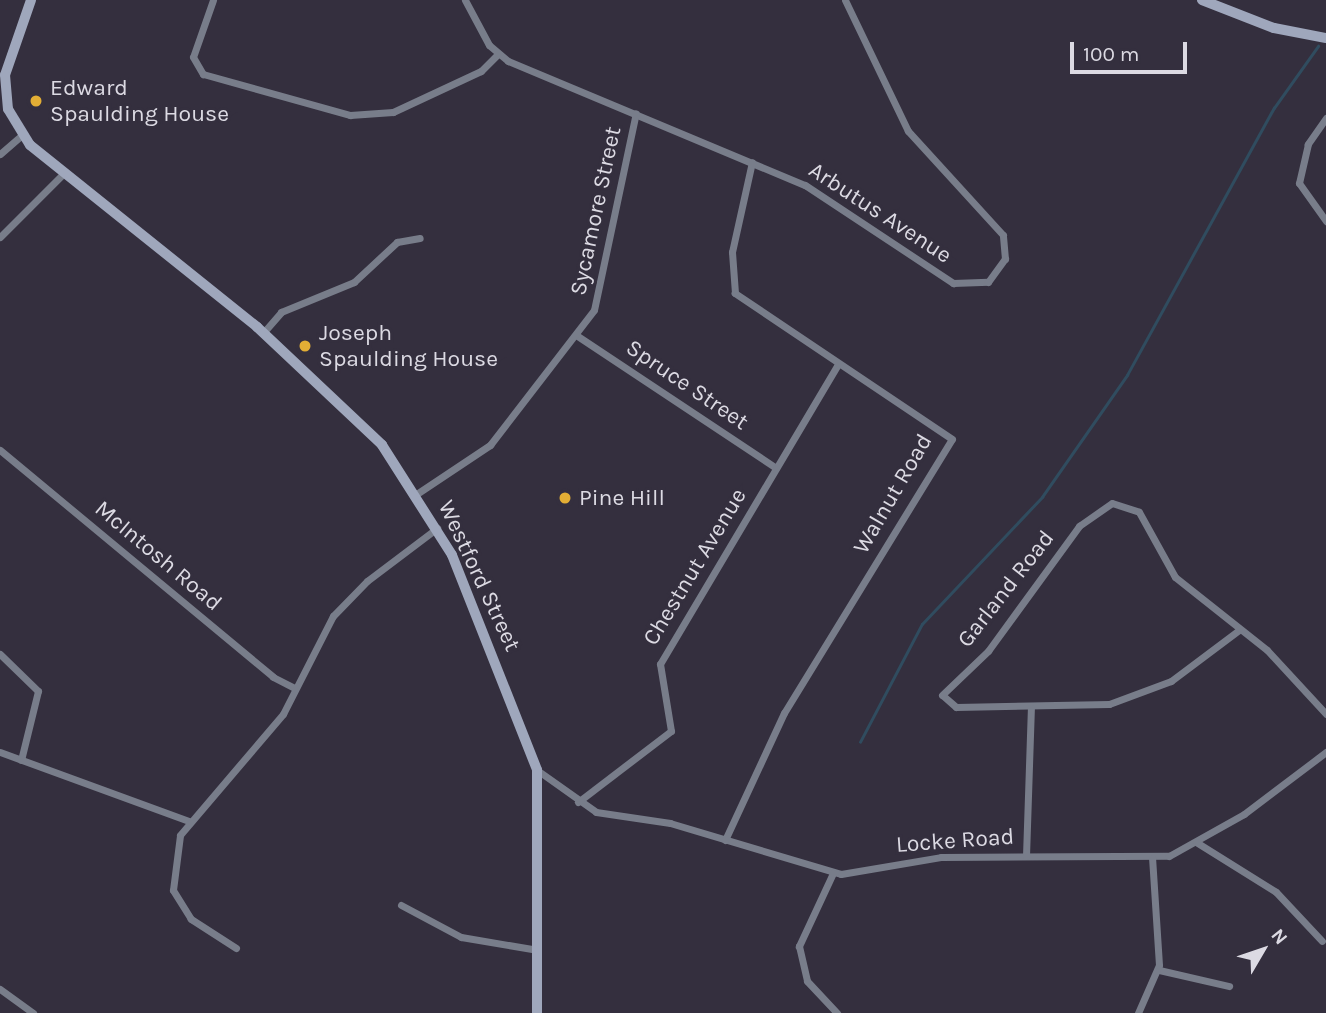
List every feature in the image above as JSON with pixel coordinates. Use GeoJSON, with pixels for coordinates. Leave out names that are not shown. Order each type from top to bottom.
{"type":"FeatureCollection","features":[{"type":"Feature","properties":{"kind":"main road","name":"Westford Street"},"geometry":{"type":"LineString","coordinates":[[31,0],[5,75],[8,108],[23,134],[64,174],[263,333],[382,445],[418,493],[470,591],[537,770],[537,1013]]}},
{"type":"Feature","properties":{"kind":"main road"},"geometry":{"type":"LineString","coordinates":[[1202,0],[1224,4],[1326,38]]}},
{"type":"Feature","properties":{"kind":"street"},"geometry":{"type":"LineString","coordinates":[[213,0],[193,57],[204,74],[350,115],[393,112],[481,71],[498,54],[465,0]]}},
{"type":"Feature","properties":{"kind":"street","name":"Arbutus Avenue"},"geometry":{"type":"LineString","coordinates":[[498,54],[818,192],[953,283],[982,284],[1000,270],[1006,247],[1000,229],[908,131],[845,0]]}},
{"type":"Feature","properties":{"kind":"street","name":"Sycamore Street"},"geometry":{"type":"LineString","coordinates":[[418,493],[490,445],[576,335],[602,291],[636,113]]}},
{"type":"Feature","properties":{"kind":"street"},"geometry":{"type":"LineString","coordinates":[[1326,118],[1308,144],[1299,183],[1326,222]]}},
{"type":"Feature","properties":{"kind":"street"},"geometry":{"type":"LineString","coordinates":[[0,154],[23,134]]}},
{"type":"Feature","properties":{"kind":"street","name":"Walnut Road"},"geometry":{"type":"LineString","coordinates":[[725,840],[784,713],[952,439],[838,364],[731,286],[732,252],[752,162]]}},
{"type":"Feature","properties":{"kind":"street"},"geometry":{"type":"LineString","coordinates":[[0,237],[64,174]]}},
{"type":"Feature","properties":{"kind":"street"},"geometry":{"type":"LineString","coordinates":[[263,333],[281,312],[354,282],[397,242],[420,238]]}},
{"type":"Feature","properties":{"kind":"street","name":"Spruce Street"},"geometry":{"type":"LineString","coordinates":[[576,335],[776,468]]}},
{"type":"Feature","properties":{"kind":"street","name":"Chestnut Avenue"},"geometry":{"type":"LineString","coordinates":[[578,802],[671,731],[660,664],[838,364]]}},
{"type":"Feature","properties":{"kind":"street","name":"McIntosh Road"},"geometry":{"type":"LineString","coordinates":[[0,450],[273,677],[295,688]]}},
{"type":"Feature","properties":{"kind":"street","name":"Garland Road"},"geometry":{"type":"LineString","coordinates":[[1239,630],[1155,691],[1109,705],[956,707],[942,695],[988,651],[1079,526],[1112,503],[1139,512],[1175,577],[1297,678],[1326,714]]}},
{"type":"Feature","properties":{"kind":"street"},"geometry":{"type":"LineString","coordinates":[[236,948],[191,919],[173,890],[173,858],[189,821],[264,740],[295,688],[321,634],[350,596],[438,527]]}},
{"type":"Feature","properties":{"kind":"street"},"geometry":{"type":"LineString","coordinates":[[0,654],[38,691],[21,760]]}},
{"type":"Feature","properties":{"kind":"street"},"geometry":{"type":"LineString","coordinates":[[1026,856],[1031,708]]}},
{"type":"Feature","properties":{"kind":"street"},"geometry":{"type":"LineString","coordinates":[[0,752],[189,821]]}},
{"type":"Feature","properties":{"kind":"street","name":"Locke Road"},"geometry":{"type":"LineString","coordinates":[[537,770],[578,802],[603,814],[670,823],[833,873],[905,860],[1026,856],[1152,858],[1196,842],[1326,752]]}},
{"type":"Feature","properties":{"kind":"street"},"geometry":{"type":"LineString","coordinates":[[1196,842],[1276,892],[1322,941]]}},
{"type":"Feature","properties":{"kind":"street"},"geometry":{"type":"LineString","coordinates":[[1138,1013],[1159,970],[1152,858]]}},
{"type":"Feature","properties":{"kind":"street"},"geometry":{"type":"LineString","coordinates":[[833,873],[804,923],[799,946],[807,981],[825,1004],[837,1013]]}},
{"type":"Feature","properties":{"kind":"street"},"geometry":{"type":"LineString","coordinates":[[401,905],[461,937],[538,950]]}},
{"type":"Feature","properties":{"kind":"street"},"geometry":{"type":"LineString","coordinates":[[1159,970],[1229,986]]}},
{"type":"Feature","properties":{"kind":"street"},"geometry":{"type":"LineString","coordinates":[[0,989],[33,1013]]}},
{"type":"Feature","properties":{"kind":"street"},"geometry":{"type":"LineString","coordinates":[[819,1013],[825,1004]]}},
{"type":"Feature","properties":{"kind":"waterway"},"geometry":{"type":"LineString","coordinates":[[860,742],[922,624],[1042,497],[1127,375],[1274,108],[1318,46]]}},
{"type":"Feature","properties":{"kind":"place","name":"Edward Spaulding House"},"geometry":{"type":"Point","coordinates":[36,101]}},
{"type":"Feature","properties":{"kind":"place","name":"Joseph Spaulding House"},"geometry":{"type":"Point","coordinates":[305,346]}},
{"type":"Feature","properties":{"kind":"place","name":"Pine Hill"},"geometry":{"type":"Point","coordinates":[565,498]}}]}
